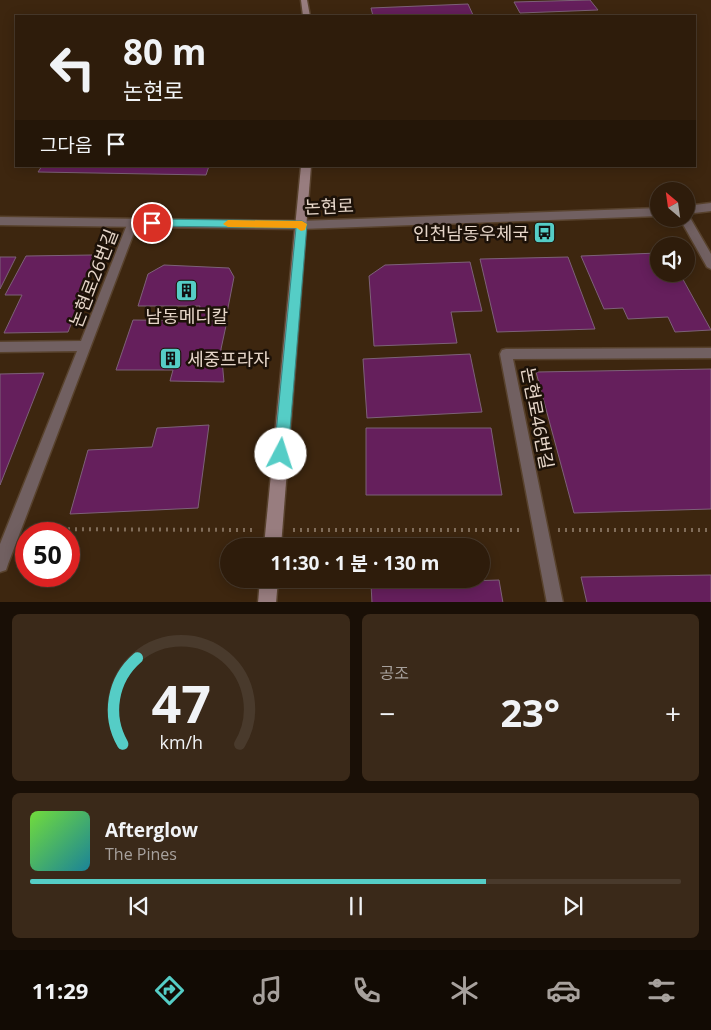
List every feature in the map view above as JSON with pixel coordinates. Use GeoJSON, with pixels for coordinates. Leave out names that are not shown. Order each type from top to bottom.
{"type":"FeatureCollection","features":[{"type":"Feature","properties":{"kind":"main road"},"geometry":{"type":"LineString","coordinates":[[304,0],[307,15]]}},
{"type":"Feature","properties":{"kind":"main road"},"geometry":{"type":"LineString","coordinates":[[273,538],[306,167]]}},
{"type":"Feature","properties":{"kind":"main road"},"geometry":{"type":"LineString","coordinates":[[267,602],[268,588]]}},
{"type":"Feature","properties":{"kind":"street"},"geometry":{"type":"LineString","coordinates":[[695,209],[711,207]]}},
{"type":"Feature","properties":{"kind":"street","name":"논현로"},"geometry":{"type":"LineString","coordinates":[[0,221],[302,224],[650,212]]}},
{"type":"Feature","properties":{"kind":"street"},"geometry":{"type":"LineString","coordinates":[[689,228],[711,264]]}},
{"type":"Feature","properties":{"kind":"lane","name":"논현로26번길"},"geometry":{"type":"LineString","coordinates":[[0,564],[133,222]]}},
{"type":"Feature","properties":{"kind":"lane","name":"논현로26번길"},"geometry":{"type":"LineString","coordinates":[[0,347],[85,346]]}},
{"type":"Feature","properties":{"kind":"lane","name":"논현로46번길"},"geometry":{"type":"LineString","coordinates":[[555,602],[506,354],[711,353]]}},
{"type":"Feature","properties":{"kind":"path"},"geometry":{"type":"LineString","coordinates":[[14,529],[532,530]]}},
{"type":"Feature","properties":{"kind":"path"},"geometry":{"type":"LineString","coordinates":[[552,530],[711,530]]}},
{"type":"Feature","properties":{"kind":"building"},"geometry":{"type":"Polygon","coordinates":[[[590,0],[598,10],[520,13],[514,2],[590,0]]]}},
{"type":"Feature","properties":{"kind":"building"},"geometry":{"type":"Polygon","coordinates":[[[468,4],[473,15],[373,15],[371,8],[468,4]]]}},
{"type":"Feature","properties":{"kind":"building"},"geometry":{"type":"Polygon","coordinates":[[[41,167],[209,167],[206,175],[38,172],[41,167]]]}},
{"type":"Feature","properties":{"kind":"building"},"geometry":{"type":"Polygon","coordinates":[[[650,253],[650,282],[684,282],[711,330],[675,332],[668,317],[628,319],[623,308],[604,309],[581,256],[650,253]]]}},
{"type":"Feature","properties":{"kind":"building"},"geometry":{"type":"Polygon","coordinates":[[[92,255],[95,264],[68,332],[4,333],[22,295],[5,295],[26,256],[92,255]]]}},
{"type":"Feature","properties":{"kind":"building"},"geometry":{"type":"Polygon","coordinates":[[[0,257],[16,257],[0,289],[0,257]]]}},
{"type":"Feature","properties":{"kind":"building"},"geometry":{"type":"Polygon","coordinates":[[[568,257],[595,329],[497,332],[480,259],[568,257]]]}},
{"type":"Feature","properties":{"kind":"building"},"geometry":{"type":"Polygon","coordinates":[[[470,262],[482,311],[451,312],[457,343],[374,346],[369,276],[385,265],[470,262]]]}},
{"type":"Feature","properties":{"kind":"building","name":"남동메디칼"},"geometry":{"type":"Polygon","coordinates":[[[164,265],[229,268],[234,277],[226,318],[197,318],[200,306],[138,306],[148,274],[164,265]]]}},
{"type":"Feature","properties":{"kind":"building","name":"세중프라자"},"geometry":{"type":"Polygon","coordinates":[[[133,320],[227,321],[221,349],[224,382],[170,381],[173,370],[116,370],[133,320]]]}},
{"type":"Feature","properties":{"kind":"building"},"geometry":{"type":"Polygon","coordinates":[[[470,354],[482,412],[367,418],[363,359],[470,354]]]}},
{"type":"Feature","properties":{"kind":"building"},"geometry":{"type":"Polygon","coordinates":[[[711,369],[711,509],[574,513],[536,372],[711,369]]]}},
{"type":"Feature","properties":{"kind":"building"},"geometry":{"type":"Polygon","coordinates":[[[44,373],[0,485],[0,374],[44,373]]]}},
{"type":"Feature","properties":{"kind":"building"},"geometry":{"type":"Polygon","coordinates":[[[209,425],[198,508],[70,514],[88,450],[152,447],[157,428],[209,425]]]}},
{"type":"Feature","properties":{"kind":"building"},"geometry":{"type":"Polygon","coordinates":[[[366,428],[491,428],[502,495],[366,495],[366,428]]]}},
{"type":"Feature","properties":{"kind":"building"},"geometry":{"type":"Polygon","coordinates":[[[711,575],[711,602],[587,602],[581,577],[711,575]]]}},
{"type":"Feature","properties":{"kind":"building"},"geometry":{"type":"Polygon","coordinates":[[[490,580],[499,580],[503,602],[372,602],[371,588],[490,588],[490,580]]]}},
{"type":"Feature","properties":{"kind":"slow traffic"},"geometry":{"type":"LineString","coordinates":[[228,224],[302,224],[301,227]]}},
{"type":"Feature","properties":{"kind":"place","name":"인천남동우체국"},"geometry":{"type":"Point","coordinates":[545,233]}},
{"type":"Feature","properties":{"kind":"place","name":"남동메디칼"},"geometry":{"type":"Point","coordinates":[187,291]}},
{"type":"Feature","properties":{"kind":"place","name":"세중프라자"},"geometry":{"type":"Point","coordinates":[171,359]}},
{"type":"Feature","properties":{"kind":"route"},"geometry":{"type":"LineString","coordinates":[[152,223],[302,224],[281,454]]}}]}
